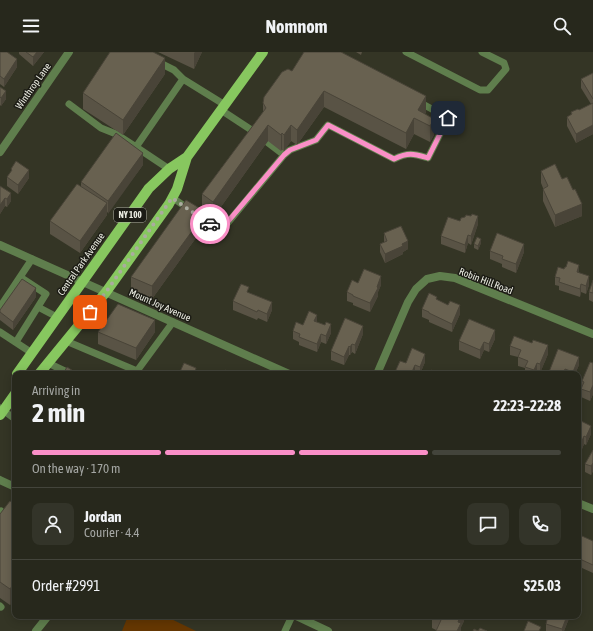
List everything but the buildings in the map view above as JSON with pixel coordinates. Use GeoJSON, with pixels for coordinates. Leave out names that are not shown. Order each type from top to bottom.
{"type":"FeatureCollection","features":[{"type":"Feature","properties":{"kind":"main road","name":"Central Park Avenue"},"geometry":{"type":"LineString","coordinates":[[41,371],[106,292],[172,198],[177,190],[187,157],[263,52]]}},
{"type":"Feature","properties":{"kind":"main road","name":"Central Park Avenue"},"geometry":{"type":"LineString","coordinates":[[19,371],[149,188],[168,169],[187,157]]}},
{"type":"Feature","properties":{"kind":"main road"},"geometry":{"type":"LineString","coordinates":[[1,411],[12,398]]}},
{"type":"Feature","properties":{"kind":"street","name":"Winthrop Lane"},"geometry":{"type":"LineString","coordinates":[[0,152],[69,52]]}},
{"type":"Feature","properties":{"kind":"street","name":"Mount Joy Avenue"},"geometry":{"type":"LineString","coordinates":[[0,245],[282,371]]}},
{"type":"Feature","properties":{"kind":"street","name":"Robin Hill Road"},"geometry":{"type":"LineString","coordinates":[[378,371],[408,302],[416,289],[427,279],[440,276],[455,278],[593,334]]}},
{"type":"Feature","properties":{"kind":"street"},"geometry":{"type":"LineString","coordinates":[[0,480],[12,486]]}},
{"type":"Feature","properties":{"kind":"street"},"geometry":{"type":"LineString","coordinates":[[581,504],[593,509]]}},
{"type":"Feature","properties":{"kind":"street"},"geometry":{"type":"LineString","coordinates":[[36,631],[46,619]]}},
{"type":"Feature","properties":{"kind":"street"},"geometry":{"type":"LineString","coordinates":[[302,619],[328,631]]}},
{"type":"Feature","properties":{"kind":"lane"},"geometry":{"type":"LineString","coordinates":[[406,52],[480,90],[488,90],[506,69],[504,63],[482,52]]}},
{"type":"Feature","properties":{"kind":"lane"},"geometry":{"type":"LineString","coordinates":[[150,58],[174,70],[256,133]]}},
{"type":"Feature","properties":{"kind":"lane"},"geometry":{"type":"LineString","coordinates":[[136,147],[184,79]]}},
{"type":"Feature","properties":{"kind":"lane"},"geometry":{"type":"LineString","coordinates":[[172,198],[220,231],[284,155],[290,150],[316,140],[328,125],[394,159],[402,155],[410,154],[428,158],[448,118],[413,99]]}},
{"type":"Feature","properties":{"kind":"lane"},"geometry":{"type":"LineString","coordinates":[[69,104],[101,128],[116,134],[168,169]]}},
{"type":"Feature","properties":{"kind":"lane"},"geometry":{"type":"LineString","coordinates":[[267,142],[284,155]]}},
{"type":"Feature","properties":{"kind":"lane"},"geometry":{"type":"LineString","coordinates":[[0,307],[32,259]]}},
{"type":"Feature","properties":{"kind":"lane"},"geometry":{"type":"LineString","coordinates":[[16,342],[46,294],[20,277]]}},
{"type":"Feature","properties":{"kind":"lane"},"geometry":{"type":"LineString","coordinates":[[38,307],[57,317]]}},
{"type":"Feature","properties":{"kind":"lane"},"geometry":{"type":"LineString","coordinates":[[66,341],[137,371],[173,322]]}},
{"type":"Feature","properties":{"kind":"lane"},"geometry":{"type":"LineString","coordinates":[[0,332],[32,353]]}},
{"type":"Feature","properties":{"kind":"lane"},"geometry":{"type":"LineString","coordinates":[[48,363],[65,371]]}},
{"type":"Feature","properties":{"kind":"lane"},"geometry":{"type":"LineString","coordinates":[[1,411],[12,417]]}},
{"type":"Feature","properties":{"kind":"lane"},"geometry":{"type":"LineString","coordinates":[[285,631],[291,619]]}},
{"type":"Feature","properties":{"kind":"shaded area"},"geometry":{"type":"Polygon","coordinates":[[[127,619],[171,619],[196,631],[122,631],[127,619]]]}},
{"type":"Feature","properties":{"kind":"way so far"},"geometry":{"type":"LineString","coordinates":[[90,312],[170,204],[172,198],[210,224]]}},
{"type":"Feature","properties":{"kind":"route"},"geometry":{"type":"LineString","coordinates":[[210,224],[220,231],[284,155],[290,150],[316,140],[328,125],[394,159],[402,155],[410,154],[428,158],[448,118]]}}]}
